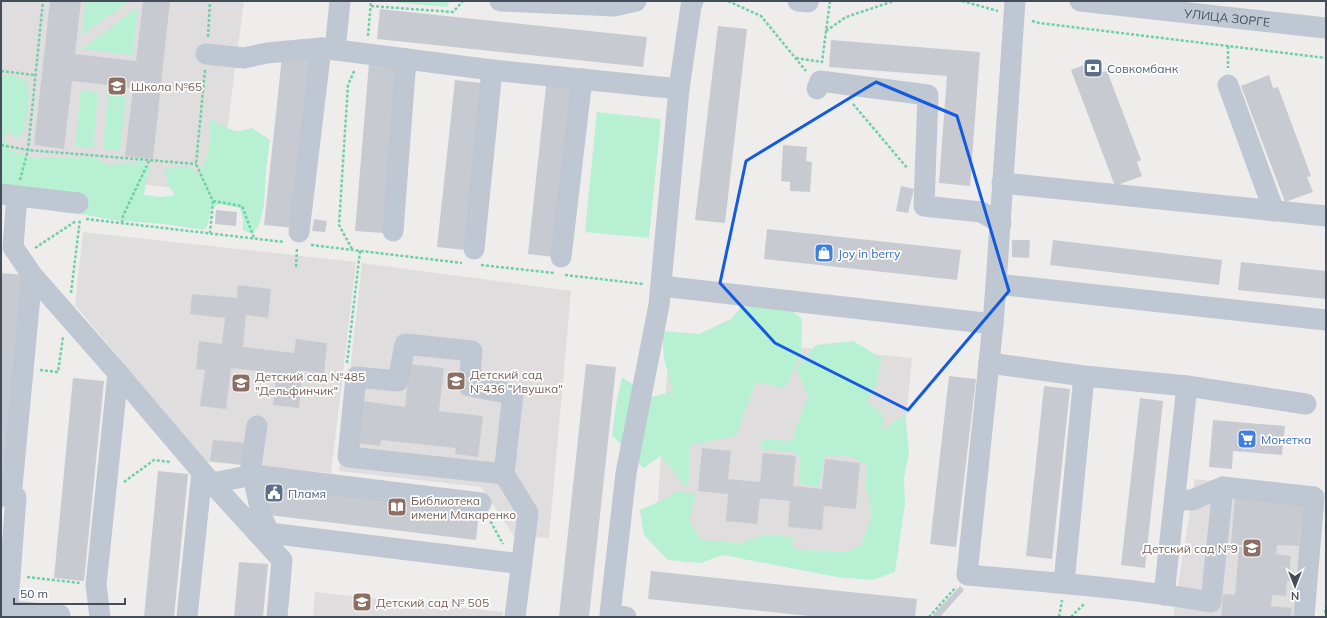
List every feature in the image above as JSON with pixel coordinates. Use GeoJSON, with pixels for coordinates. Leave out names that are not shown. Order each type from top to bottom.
{"type":"FeatureCollection","features":[{"type":"Feature","properties":{"kind":"street"},"geometry":{"type":"LineString","coordinates":[[298,239],[328,49],[340,1]]}},
{"type":"Feature","properties":{"kind":"street"},"geometry":{"type":"LineString","coordinates":[[500,1],[613,4],[636,1]]}},
{"type":"Feature","properties":{"kind":"street"},"geometry":{"type":"LineString","coordinates":[[626,617],[610,614],[626,473],[659,305],[679,89],[693,1]]}},
{"type":"Feature","properties":{"kind":"street","name":"УЛИЦА ЗОРГЕ"},"geometry":{"type":"LineString","coordinates":[[1080,1],[1129,4],[1326,28]]}},
{"type":"Feature","properties":{"kind":"street"},"geometry":{"type":"LineString","coordinates":[[1014,8],[1002,183],[1001,223],[993,324],[967,574],[1064,583],[1164,595],[1210,609],[1223,487]]}},
{"type":"Feature","properties":{"kind":"street"},"geometry":{"type":"LineString","coordinates":[[206,54],[244,58],[267,53],[328,49],[492,70],[679,89]]}},
{"type":"Feature","properties":{"kind":"street"},"geometry":{"type":"LineString","coordinates":[[393,231],[406,59]]}},
{"type":"Feature","properties":{"kind":"street"},"geometry":{"type":"LineString","coordinates":[[472,259],[492,70]]}},
{"type":"Feature","properties":{"kind":"street"},"geometry":{"type":"LineString","coordinates":[[561,257],[582,79]]}},
{"type":"Feature","properties":{"kind":"street"},"geometry":{"type":"LineString","coordinates":[[817,84],[846,85],[928,94],[924,206],[981,212],[1001,223]]}},
{"type":"Feature","properties":{"kind":"street"},"geometry":{"type":"LineString","coordinates":[[1228,85],[1274,211]]}},
{"type":"Feature","properties":{"kind":"street"},"geometry":{"type":"LineString","coordinates":[[1002,183],[1326,216]]}},
{"type":"Feature","properties":{"kind":"street"},"geometry":{"type":"LineString","coordinates":[[78,203],[9,195],[13,247],[32,275],[203,473],[282,560]]}},
{"type":"Feature","properties":{"kind":"street"},"geometry":{"type":"LineString","coordinates":[[32,275],[6,496],[16,497],[7,614],[60,615]]}},
{"type":"Feature","properties":{"kind":"street"},"geometry":{"type":"LineString","coordinates":[[996,284],[1326,320]]}},
{"type":"Feature","properties":{"kind":"street"},"geometry":{"type":"LineString","coordinates":[[661,286],[993,324]]}},
{"type":"Feature","properties":{"kind":"street"},"geometry":{"type":"LineString","coordinates":[[504,474],[348,457],[356,378],[398,381],[405,344],[472,351],[469,386],[513,394],[504,474],[528,513],[515,617]]}},
{"type":"Feature","properties":{"kind":"street"},"geometry":{"type":"LineString","coordinates":[[989,363],[1084,376],[1187,386],[1306,404]]}},
{"type":"Feature","properties":{"kind":"street"},"geometry":{"type":"LineString","coordinates":[[100,617],[96,585],[118,373]]}},
{"type":"Feature","properties":{"kind":"street"},"geometry":{"type":"LineString","coordinates":[[1064,583],[1084,376]]}},
{"type":"Feature","properties":{"kind":"street"},"geometry":{"type":"LineString","coordinates":[[1164,595],[1187,386]]}},
{"type":"Feature","properties":{"kind":"street"},"geometry":{"type":"LineString","coordinates":[[257,426],[252,466],[262,517],[282,560],[277,617]]}},
{"type":"Feature","properties":{"kind":"street"},"geometry":{"type":"LineString","coordinates":[[203,473],[254,475],[481,502]]}},
{"type":"Feature","properties":{"kind":"street"},"geometry":{"type":"LineString","coordinates":[[187,617],[203,473]]}},
{"type":"Feature","properties":{"kind":"street"},"geometry":{"type":"LineString","coordinates":[[1175,500],[1192,500],[1223,487],[1314,497],[1304,617]]}},
{"type":"Feature","properties":{"kind":"street"},"geometry":{"type":"LineString","coordinates":[[270,533],[522,564]]}},
{"type":"Feature","properties":{"kind":"path"},"geometry":{"type":"LineString","coordinates":[[9,195],[28,150],[42,1]]}},
{"type":"Feature","properties":{"kind":"path"},"geometry":{"type":"LineString","coordinates":[[210,1],[196,164],[213,201],[210,233]]}},
{"type":"Feature","properties":{"kind":"path"},"geometry":{"type":"LineString","coordinates":[[352,249],[339,225],[348,85],[356,66],[367,54],[371,1]]}},
{"type":"Feature","properties":{"kind":"path"},"geometry":{"type":"LineString","coordinates":[[371,6],[453,12],[463,1]]}},
{"type":"Feature","properties":{"kind":"path"},"geometry":{"type":"LineString","coordinates":[[728,1],[761,16],[817,84]]}},
{"type":"Feature","properties":{"kind":"path"},"geometry":{"type":"LineString","coordinates":[[796,58],[822,62],[830,1]]}},
{"type":"Feature","properties":{"kind":"path"},"geometry":{"type":"LineString","coordinates":[[826,31],[846,17],[894,1]]}},
{"type":"Feature","properties":{"kind":"path"},"geometry":{"type":"LineString","coordinates":[[962,1],[1014,8],[1039,23],[1326,58]]}},
{"type":"Feature","properties":{"kind":"path"},"geometry":{"type":"LineString","coordinates":[[1228,46],[1228,85]]}},
{"type":"Feature","properties":{"kind":"path"},"geometry":{"type":"LineString","coordinates":[[1,71],[34,75]]}},
{"type":"Feature","properties":{"kind":"path"},"geometry":{"type":"LineString","coordinates":[[846,85],[851,102],[904,163],[924,195]]}},
{"type":"Feature","properties":{"kind":"path"},"geometry":{"type":"LineString","coordinates":[[1,145],[28,150],[196,164]]}},
{"type":"Feature","properties":{"kind":"path"},"geometry":{"type":"LineString","coordinates":[[122,223],[123,216],[149,161]]}},
{"type":"Feature","properties":{"kind":"path"},"geometry":{"type":"LineString","coordinates":[[213,201],[242,206],[254,238]]}},
{"type":"Feature","properties":{"kind":"path"},"geometry":{"type":"LineString","coordinates":[[20,258],[80,218],[254,238],[298,239],[352,249],[472,259],[661,286]]}},
{"type":"Feature","properties":{"kind":"path"},"geometry":{"type":"LineString","coordinates":[[105,495],[154,460],[203,473]]}},
{"type":"Feature","properties":{"kind":"path"},"geometry":{"type":"LineString","coordinates":[[481,502],[503,545],[522,564]]}},
{"type":"Feature","properties":{"kind":"path"},"geometry":{"type":"LineString","coordinates":[[929,617],[967,574]]}},
{"type":"Feature","properties":{"kind":"path"},"geometry":{"type":"LineString","coordinates":[[11,575],[96,585]]}},
{"type":"Feature","properties":{"kind":"path"},"geometry":{"type":"LineString","coordinates":[[1325,613],[1326,606]]}},
{"type":"Feature","properties":{"kind":"highlighted area"},"geometry":{"type":"Polygon","coordinates":[[[876,82],[957,116],[1009,291],[908,410],[775,343],[720,283],[746,161],[876,82]]]}},
{"type":"Feature","properties":{"kind":"shaded area","name":"Школа №65"},"geometry":{"type":"Polygon","coordinates":[[[1,1],[244,1],[219,192],[1,171],[1,1]]]}},
{"type":"Feature","properties":{"kind":"shaded area","name":"Детский сад №485 \"Дельфинчик\""},"geometry":{"type":"Polygon","coordinates":[[[83,232],[356,262],[331,473],[207,462],[75,305],[83,232]]]}},
{"type":"Feature","properties":{"kind":"shaded area","name":"Детский сад №436 \"Ивушка\""},"geometry":{"type":"Polygon","coordinates":[[[362,263],[571,291],[549,538],[514,536],[481,487],[339,471],[362,263]]]}},
{"type":"Feature","properties":{"kind":"shaded area"},"geometry":{"type":"Polygon","coordinates":[[[670,335],[912,358],[892,563],[655,538],[670,335]]]}},
{"type":"Feature","properties":{"kind":"shaded area","name":"Детский сад №9"},"geometry":{"type":"Polygon","coordinates":[[[1195,479],[1325,493],[1312,617],[1173,617],[1195,479]]]}},
{"type":"Feature","properties":{"kind":"shaded area","name":"Детский сад № 505"},"geometry":{"type":"Polygon","coordinates":[[[315,592],[503,612],[503,617],[313,617],[315,592]]]}},
{"type":"Feature","properties":{"kind":"green space"},"geometry":{"type":"Polygon","coordinates":[[[86,1],[129,1],[82,35],[86,1]]]}},
{"type":"Feature","properties":{"kind":"green space"},"geometry":{"type":"Polygon","coordinates":[[[380,1],[449,1],[448,7],[380,1]]]}},
{"type":"Feature","properties":{"kind":"green space"},"geometry":{"type":"Polygon","coordinates":[[[138,7],[133,55],[82,49],[138,7]]]}},
{"type":"Feature","properties":{"kind":"green space"},"geometry":{"type":"Polygon","coordinates":[[[1,75],[14,76],[28,82],[29,97],[25,129],[18,138],[7,131],[4,139],[10,150],[32,158],[95,158],[108,165],[143,162],[151,167],[146,181],[144,195],[161,197],[175,195],[168,186],[165,169],[179,166],[192,168],[198,176],[209,149],[209,120],[229,129],[238,131],[252,128],[270,140],[266,169],[264,204],[260,223],[253,234],[243,230],[243,220],[240,208],[219,204],[211,209],[207,227],[204,230],[164,224],[112,220],[87,215],[59,212],[1,200],[1,75]]]}},
{"type":"Feature","properties":{"kind":"green space"},"geometry":{"type":"Polygon","coordinates":[[[81,90],[98,92],[93,148],[75,147],[81,90]]]}},
{"type":"Feature","properties":{"kind":"green space"},"geometry":{"type":"Polygon","coordinates":[[[108,94],[126,95],[120,151],[103,149],[108,94]]]}},
{"type":"Feature","properties":{"kind":"green space"},"geometry":{"type":"Polygon","coordinates":[[[597,112],[661,119],[649,238],[585,232],[597,112]]]}},
{"type":"Feature","properties":{"kind":"green space"},"geometry":{"type":"Polygon","coordinates":[[[747,300],[785,305],[802,319],[801,353],[785,388],[756,382],[736,436],[690,445],[689,479],[686,488],[661,456],[643,468],[612,435],[622,377],[652,397],[673,391],[664,359],[662,331],[699,334],[731,319],[747,300]]]}},
{"type":"Feature","properties":{"kind":"green space"},"geometry":{"type":"Polygon","coordinates":[[[853,341],[881,358],[877,384],[867,402],[884,415],[882,431],[905,414],[909,452],[904,478],[905,504],[895,572],[873,580],[837,577],[723,555],[700,563],[668,560],[644,535],[640,510],[665,499],[678,491],[696,494],[689,521],[701,540],[742,543],[767,534],[794,538],[793,549],[846,552],[860,546],[871,519],[870,501],[865,485],[867,466],[853,457],[825,455],[819,487],[799,484],[799,458],[797,453],[761,449],[761,439],[791,441],[808,397],[796,368],[816,345],[853,341]]]}},
{"type":"Feature","properties":{"kind":"building"},"geometry":{"type":"Polygon","coordinates":[[[50,1],[81,1],[75,54],[136,61],[143,1],[170,1],[153,159],[125,156],[133,88],[72,81],[64,149],[34,145],[50,1]]]}},
{"type":"Feature","properties":{"kind":"building"},"geometry":{"type":"Polygon","coordinates":[[[380,9],[647,37],[643,67],[377,39],[380,9]]]}},
{"type":"Feature","properties":{"kind":"building"},"geometry":{"type":"Polygon","coordinates":[[[718,26],[747,29],[725,223],[695,220],[718,26]]]}},
{"type":"Feature","properties":{"kind":"building"},"geometry":{"type":"Polygon","coordinates":[[[831,40],[980,52],[970,186],[939,183],[947,76],[829,67],[831,40]]]}},
{"type":"Feature","properties":{"kind":"building"},"geometry":{"type":"Polygon","coordinates":[[[282,57],[312,60],[294,228],[264,225],[282,57]]]}},
{"type":"Feature","properties":{"kind":"building"},"geometry":{"type":"Polygon","coordinates":[[[1098,60],[1103,72],[1107,71],[1141,160],[1137,162],[1142,176],[1115,186],[1071,70],[1098,60]]]}},
{"type":"Feature","properties":{"kind":"building"},"geometry":{"type":"Polygon","coordinates":[[[369,63],[398,65],[384,233],[355,231],[369,63]]]}},
{"type":"Feature","properties":{"kind":"building"},"geometry":{"type":"Polygon","coordinates":[[[1269,75],[1273,88],[1278,87],[1311,176],[1307,177],[1313,192],[1285,202],[1241,86],[1269,75]]]}},
{"type":"Feature","properties":{"kind":"building"},"geometry":{"type":"Polygon","coordinates":[[[455,80],[482,83],[465,250],[437,247],[455,80]]]}},
{"type":"Feature","properties":{"kind":"building"},"geometry":{"type":"Polygon","coordinates":[[[546,86],[572,88],[554,257],[528,254],[546,86]]]}},
{"type":"Feature","properties":{"kind":"building"},"geometry":{"type":"Polygon","coordinates":[[[783,145],[807,147],[806,161],[812,162],[810,192],[790,191],[790,182],[781,181],[783,145]]]}},
{"type":"Feature","properties":{"kind":"building"},"geometry":{"type":"Polygon","coordinates":[[[901,186],[914,189],[908,213],[896,211],[901,186]]]}},
{"type":"Feature","properties":{"kind":"building"},"geometry":{"type":"Polygon","coordinates":[[[216,210],[237,212],[236,226],[215,224],[216,210]]]}},
{"type":"Feature","properties":{"kind":"building"},"geometry":{"type":"Polygon","coordinates":[[[314,219],[327,221],[325,232],[312,231],[314,219]]]}},
{"type":"Feature","properties":{"kind":"building"},"geometry":{"type":"Polygon","coordinates":[[[767,229],[961,250],[957,280],[764,259],[767,229]]]}},
{"type":"Feature","properties":{"kind":"building"},"geometry":{"type":"Polygon","coordinates":[[[1012,240],[1030,240],[1029,258],[1012,257],[1012,240]]]}},
{"type":"Feature","properties":{"kind":"building"},"geometry":{"type":"Polygon","coordinates":[[[1053,240],[1222,260],[1219,285],[1050,265],[1053,240]]]}},
{"type":"Feature","properties":{"kind":"building"},"geometry":{"type":"Polygon","coordinates":[[[1241,262],[1326,271],[1326,299],[1238,290],[1241,262]]]}},
{"type":"Feature","properties":{"kind":"building"},"geometry":{"type":"Polygon","coordinates":[[[1,273],[25,275],[8,478],[1,478],[1,273]]]}},
{"type":"Feature","properties":{"kind":"building"},"geometry":{"type":"Polygon","coordinates":[[[238,285],[271,289],[268,318],[246,315],[243,347],[294,353],[296,339],[327,343],[324,373],[303,371],[299,408],[273,405],[277,373],[231,368],[226,409],[200,406],[205,370],[196,369],[199,341],[222,344],[225,318],[190,314],[192,294],[237,298],[238,285]]]}},
{"type":"Feature","properties":{"kind":"building"},"geometry":{"type":"Polygon","coordinates":[[[410,364],[444,368],[439,411],[483,416],[478,457],[455,454],[456,448],[381,440],[380,446],[357,443],[362,401],[405,407],[410,364]]]}},
{"type":"Feature","properties":{"kind":"building"},"geometry":{"type":"Polygon","coordinates":[[[586,364],[616,367],[589,617],[559,617],[586,364]]]}},
{"type":"Feature","properties":{"kind":"building"},"geometry":{"type":"Polygon","coordinates":[[[949,376],[976,379],[956,547],[930,544],[949,376]]]}},
{"type":"Feature","properties":{"kind":"building"},"geometry":{"type":"Polygon","coordinates":[[[73,378],[104,381],[84,581],[54,578],[73,378]]]}},
{"type":"Feature","properties":{"kind":"building"},"geometry":{"type":"Polygon","coordinates":[[[1044,386],[1070,389],[1052,559],[1026,556],[1044,386]]]}},
{"type":"Feature","properties":{"kind":"building"},"geometry":{"type":"Polygon","coordinates":[[[1140,398],[1163,401],[1145,568],[1121,565],[1140,398]]]}},
{"type":"Feature","properties":{"kind":"building","name":"Монетка"},"geometry":{"type":"Polygon","coordinates":[[[1213,420],[1285,426],[1282,455],[1233,451],[1232,469],[1209,467],[1213,420]]]}},
{"type":"Feature","properties":{"kind":"building"},"geometry":{"type":"Polygon","coordinates":[[[213,440],[247,443],[245,465],[210,461],[213,440]]]}},
{"type":"Feature","properties":{"kind":"building"},"geometry":{"type":"Polygon","coordinates":[[[702,448],[731,451],[728,479],[760,482],[763,453],[796,456],[793,486],[822,489],[825,459],[860,463],[856,509],[824,506],[822,530],[788,527],[790,501],[760,498],[757,524],[726,521],[728,494],[698,491],[702,448]]]}},
{"type":"Feature","properties":{"kind":"building"},"geometry":{"type":"Polygon","coordinates":[[[158,471],[188,474],[174,617],[144,617],[158,471]]]}},
{"type":"Feature","properties":{"kind":"building"},"geometry":{"type":"Polygon","coordinates":[[[272,486],[479,511],[476,540],[269,515],[272,486]]]}},
{"type":"Feature","properties":{"kind":"building"},"geometry":{"type":"Polygon","coordinates":[[[1235,498],[1303,503],[1299,546],[1277,545],[1276,554],[1291,556],[1289,575],[1302,576],[1302,582],[1287,581],[1286,596],[1272,595],[1271,606],[1292,608],[1291,617],[1221,617],[1223,594],[1235,595],[1239,547],[1250,548],[1251,546],[1231,544],[1235,498]]]}},
{"type":"Feature","properties":{"kind":"building"},"geometry":{"type":"Polygon","coordinates":[[[239,562],[268,564],[263,617],[234,617],[239,562]]]}},
{"type":"Feature","properties":{"kind":"building"},"geometry":{"type":"Polygon","coordinates":[[[651,571],[917,599],[915,617],[818,617],[648,599],[651,571]]]}},
{"type":"Feature","properties":{"kind":"building"},"geometry":{"type":"Polygon","coordinates":[[[960,586],[964,590],[940,617],[935,617],[933,615],[960,586]]]}},
{"type":"Feature","properties":{"kind":"place","name":"Совкомбанк"},"geometry":{"type":"Point","coordinates":[1093,68]}},
{"type":"Feature","properties":{"kind":"place","name":"Школа №65"},"geometry":{"type":"Point","coordinates":[117,86]}},
{"type":"Feature","properties":{"kind":"place","name":"Joy in berry"},"geometry":{"type":"Point","coordinates":[824,253]}},
{"type":"Feature","properties":{"kind":"place","name":"Детский сад №436 \"Ивушка\""},"geometry":{"type":"Point","coordinates":[456,381]}},
{"type":"Feature","properties":{"kind":"place","name":"Детский сад №485 \"Дельфинчик\""},"geometry":{"type":"Point","coordinates":[241,383]}},
{"type":"Feature","properties":{"kind":"place","name":"Монетка"},"geometry":{"type":"Point","coordinates":[1247,439]}},
{"type":"Feature","properties":{"kind":"place","name":"Пламя"},"geometry":{"type":"Point","coordinates":[274,493]}},
{"type":"Feature","properties":{"kind":"place","name":"Библиотека имени Макаренко"},"geometry":{"type":"Point","coordinates":[397,507]}},
{"type":"Feature","properties":{"kind":"place","name":"Детский сад №9"},"geometry":{"type":"Point","coordinates":[1252,548]}},
{"type":"Feature","properties":{"kind":"place","name":"Детский сад № 505"},"geometry":{"type":"Point","coordinates":[362,602]}}]}
